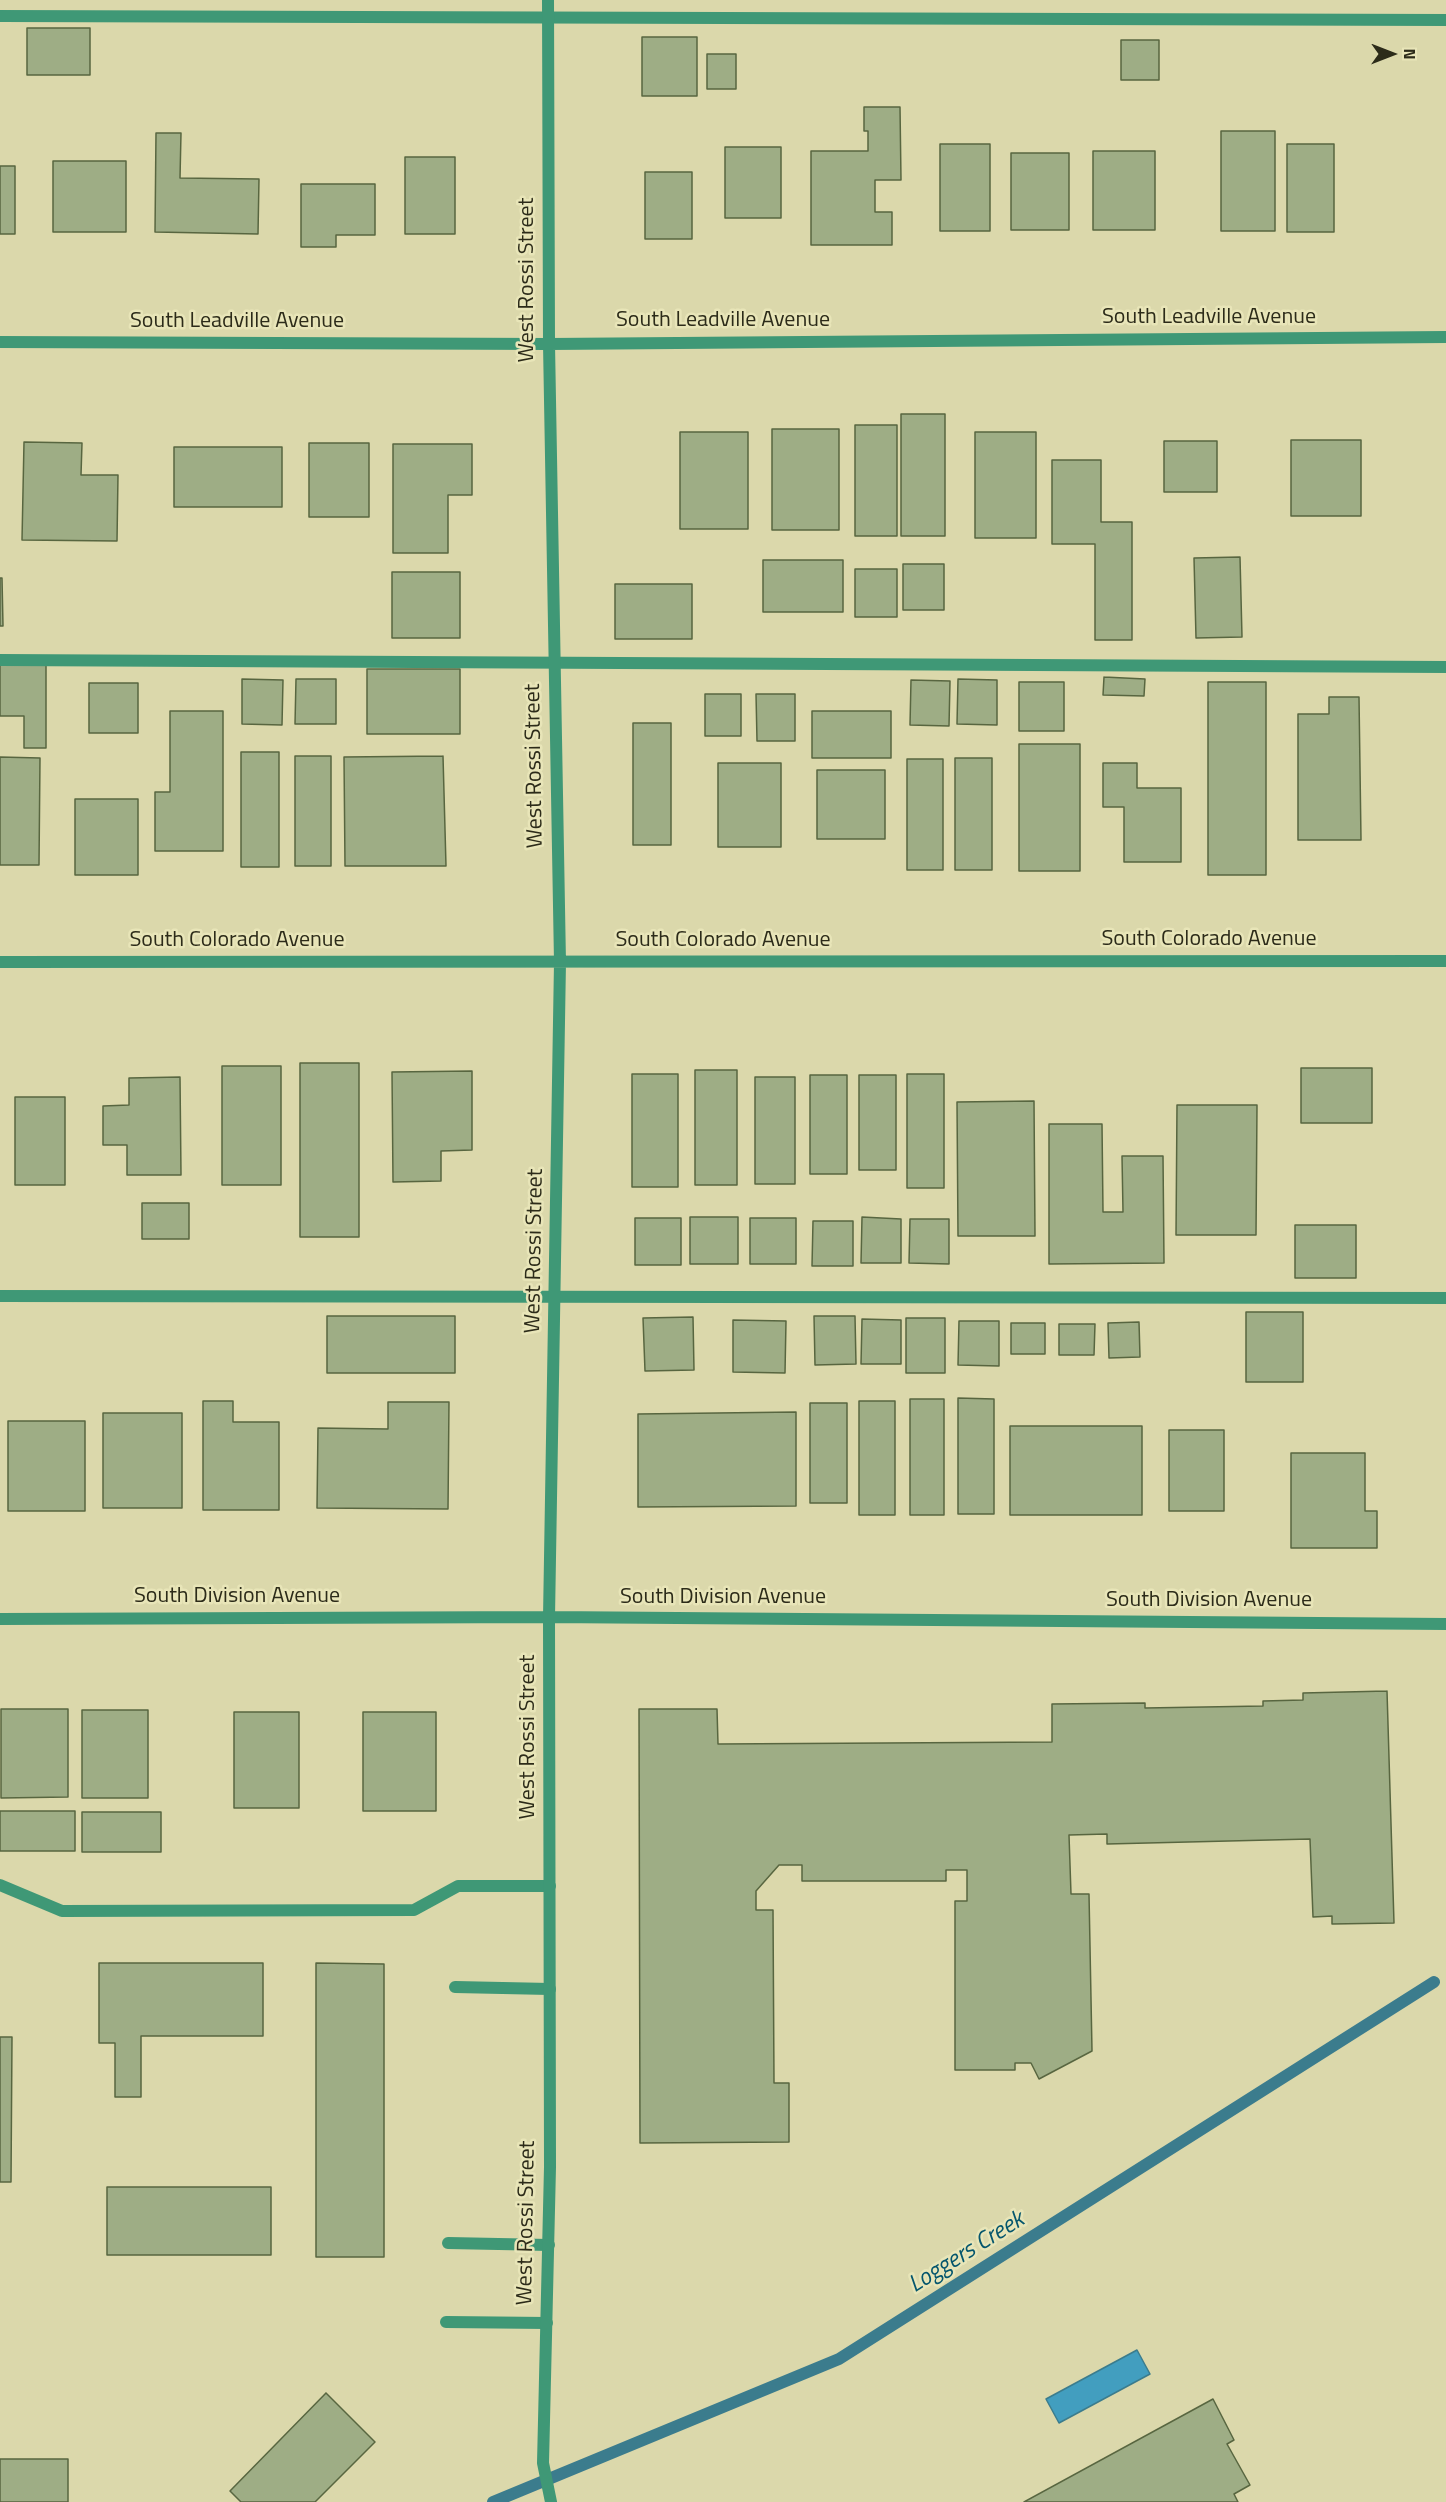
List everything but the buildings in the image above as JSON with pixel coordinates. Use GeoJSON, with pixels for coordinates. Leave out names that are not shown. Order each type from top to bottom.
{"type":"FeatureCollection","features":[{"type":"Feature","properties":{"kind":"street","name":"West Rossi Street"},"geometry":{"type":"LineString","coordinates":[[548,0],[549,344],[560,962],[549,1617],[549,2245],[543,2463],[551,2502]]}},
{"type":"Feature","properties":{"kind":"street"},"geometry":{"type":"LineString","coordinates":[[0,16],[1446,20]]}},
{"type":"Feature","properties":{"kind":"street","name":"South Leadville Avenue"},"geometry":{"type":"LineString","coordinates":[[0,342],[549,344],[1446,337]]}},
{"type":"Feature","properties":{"kind":"street"},"geometry":{"type":"LineString","coordinates":[[0,660],[1446,667]]}},
{"type":"Feature","properties":{"kind":"street","name":"South Colorado Avenue"},"geometry":{"type":"LineString","coordinates":[[0,962],[1446,961]]}},
{"type":"Feature","properties":{"kind":"street"},"geometry":{"type":"LineString","coordinates":[[0,1296],[1446,1299]]}},
{"type":"Feature","properties":{"kind":"street","name":"South Division Avenue"},"geometry":{"type":"LineString","coordinates":[[0,1619],[549,1617],[1446,1624]]}},
{"type":"Feature","properties":{"kind":"street"},"geometry":{"type":"LineString","coordinates":[[0,1885],[62,1911],[414,1910],[458,1886],[550,1886]]}},
{"type":"Feature","properties":{"kind":"street"},"geometry":{"type":"LineString","coordinates":[[455,1987],[550,1989]]}},
{"type":"Feature","properties":{"kind":"street"},"geometry":{"type":"LineString","coordinates":[[448,2243],[549,2245]]}},
{"type":"Feature","properties":{"kind":"street"},"geometry":{"type":"LineString","coordinates":[[446,2322],[546,2323]]}},
{"type":"Feature","properties":{"kind":"water"},"geometry":{"type":"Polygon","coordinates":[[[1137,2350],[1150,2374],[1059,2423],[1046,2399],[1137,2350]]]}},
{"type":"Feature","properties":{"kind":"waterway","name":"Loggers Creek"},"geometry":{"type":"LineString","coordinates":[[493,2502],[839,2359],[1434,1982]]}}]}
